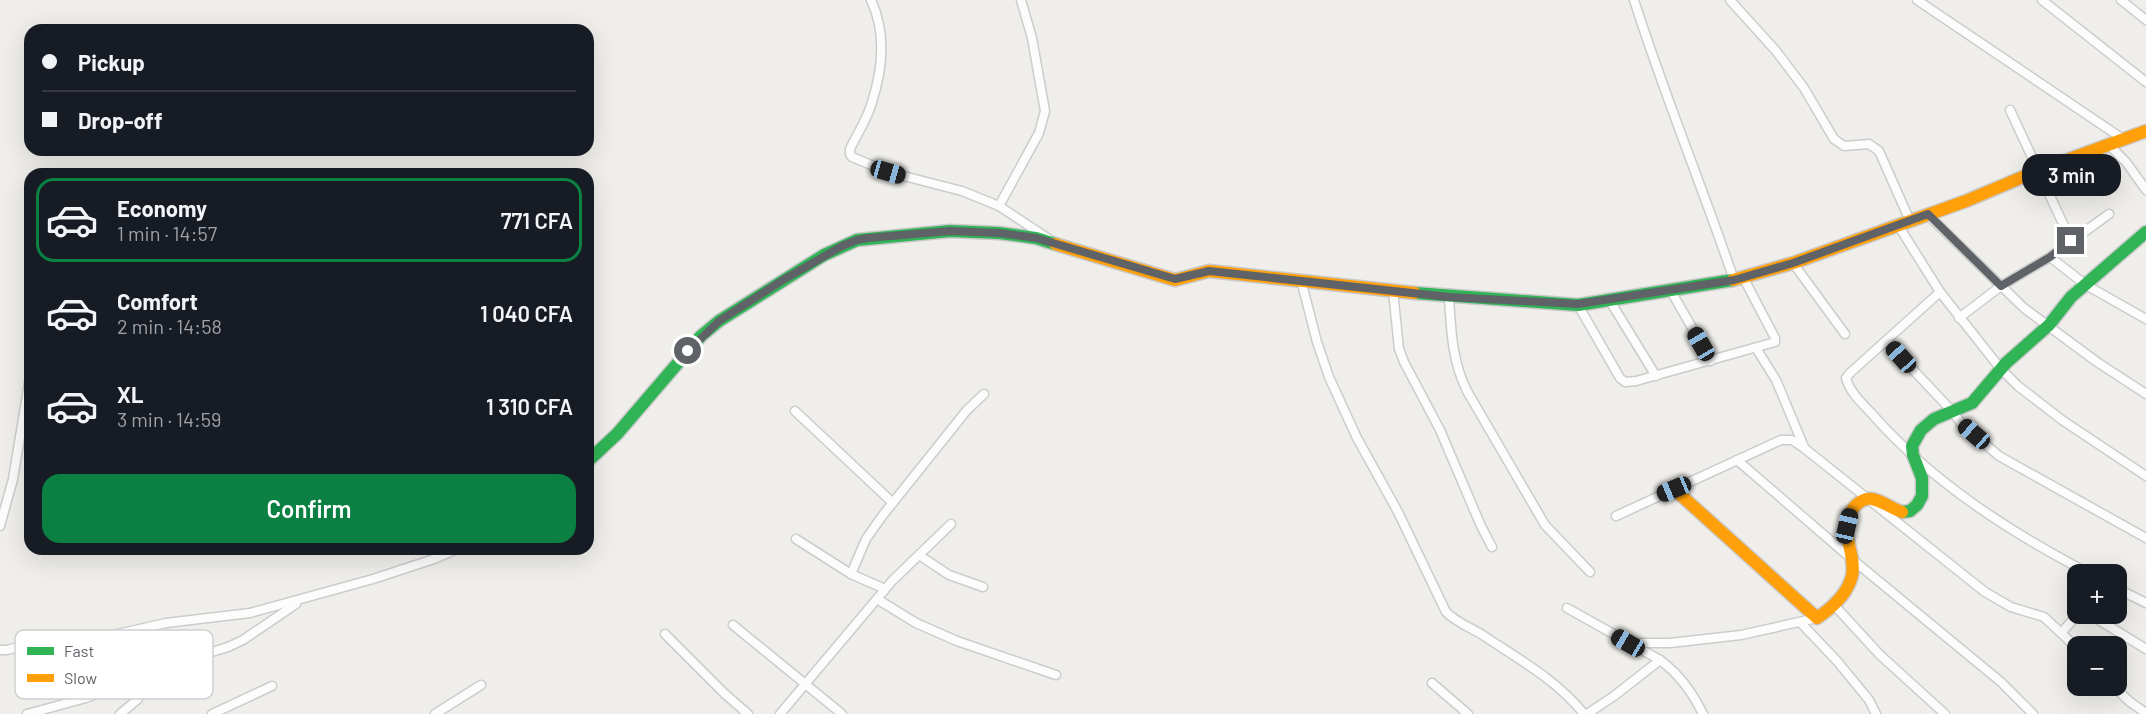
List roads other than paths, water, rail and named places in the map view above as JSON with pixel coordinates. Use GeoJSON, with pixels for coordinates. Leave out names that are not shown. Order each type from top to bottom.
{"type":"FeatureCollection","features":[{"type":"Feature","properties":{"kind":"street"},"geometry":{"type":"LineString","coordinates":[[872,0],[876,10],[882,49],[872,103],[850,149],[852,157],[888,172],[951,188],[999,206],[1057,244]]}},
{"type":"Feature","properties":{"kind":"street"},"geometry":{"type":"LineString","coordinates":[[999,206],[1039,133],[1045,111],[1032,38],[1021,0]]}},
{"type":"Feature","properties":{"kind":"street"},"geometry":{"type":"LineString","coordinates":[[1578,304],[1620,378],[1624,381],[1656,376],[1711,361],[1775,342],[1776,338],[1739,279],[1650,51],[1634,0]]}},
{"type":"Feature","properties":{"kind":"street"},"geometry":{"type":"LineString","coordinates":[[1730,0],[1776,51],[1804,88],[1834,139],[1844,146],[1869,144],[1879,152],[1910,221]]}},
{"type":"Feature","properties":{"kind":"street"},"geometry":{"type":"LineString","coordinates":[[1917,0],[2123,139]]}},
{"type":"Feature","properties":{"kind":"street"},"geometry":{"type":"LineString","coordinates":[[2042,0],[2146,82]]}},
{"type":"Feature","properties":{"kind":"street"},"geometry":{"type":"LineString","coordinates":[[2121,0],[2146,20]]}},
{"type":"Feature","properties":{"kind":"street"},"geometry":{"type":"LineString","coordinates":[[2010,110],[2071,241]]}},
{"type":"Feature","properties":{"kind":"street"},"geometry":{"type":"LineString","coordinates":[[594,455],[617,434],[701,336],[719,321],[783,280],[842,246],[857,240],[950,231],[999,233],[1036,238],[1175,279],[1209,271],[1449,297],[1578,304],[1610,301],[1739,279],[1793,263],[2001,188],[2037,171],[2146,131]]}},
{"type":"Feature","properties":{"kind":"street"},"geometry":{"type":"LineString","coordinates":[[2109,145],[2126,162],[2146,190]]}},
{"type":"Feature","properties":{"kind":"street"},"geometry":{"type":"LineString","coordinates":[[1928,214],[2001,286],[2048,327],[2146,394]]}},
{"type":"Feature","properties":{"kind":"street"},"geometry":{"type":"LineString","coordinates":[[1959,318],[2001,286],[2050,257],[2109,214]]}},
{"type":"Feature","properties":{"kind":"street"},"geometry":{"type":"LineString","coordinates":[[1898,225],[1940,292],[2000,368],[2018,386],[2062,420],[2146,476]]}},
{"type":"Feature","properties":{"kind":"street"},"geometry":{"type":"LineString","coordinates":[[1628,643],[1670,643],[1741,635],[1817,618],[1835,606],[1849,583],[1852,560],[1846,543],[1847,526],[1850,513],[1856,504],[1869,499],[1884,502],[1898,513],[1908,512],[1917,506],[1923,493],[1923,477],[1912,456],[1912,447],[1922,429],[1930,420],[1971,404],[2000,368],[2048,327],[2069,298],[2146,232]]}},
{"type":"Feature","properties":{"kind":"street"},"geometry":{"type":"LineString","coordinates":[[2050,257],[2086,285],[2146,319]]}},
{"type":"Feature","properties":{"kind":"street"},"geometry":{"type":"LineString","coordinates":[[1793,263],[1845,334]]}},
{"type":"Feature","properties":{"kind":"street"},"geometry":{"type":"LineString","coordinates":[[1301,280],[1317,342],[1329,377],[1357,438],[1398,512],[1446,612],[1552,682],[1586,714],[1660,660]]}},
{"type":"Feature","properties":{"kind":"street"},"geometry":{"type":"LineString","coordinates":[[1393,291],[1399,350],[1440,430],[1492,547]]}},
{"type":"Feature","properties":{"kind":"street"},"geometry":{"type":"LineString","coordinates":[[1671,291],[1711,361]]}},
{"type":"Feature","properties":{"kind":"street"},"geometry":{"type":"LineString","coordinates":[[1940,292],[1846,378],[1851,389],[1893,437],[1928,470],[1982,511],[2070,564]]}},
{"type":"Feature","properties":{"kind":"street"},"geometry":{"type":"LineString","coordinates":[[1449,297],[1454,357],[1467,391],[1545,525],[1590,572]]}},
{"type":"Feature","properties":{"kind":"street"},"geometry":{"type":"LineString","coordinates":[[1610,301],[1656,376]]}},
{"type":"Feature","properties":{"kind":"street"},"geometry":{"type":"LineString","coordinates":[[1886,341],[1961,423],[1999,456],[2146,538]]}},
{"type":"Feature","properties":{"kind":"street"},"geometry":{"type":"LineString","coordinates":[[1756,348],[1776,380],[1804,448]]}},
{"type":"Feature","properties":{"kind":"street"},"geometry":{"type":"LineString","coordinates":[[851,574],[866,539],[967,410],[984,394]]}},
{"type":"Feature","properties":{"kind":"street"},"geometry":{"type":"LineString","coordinates":[[795,411],[893,503]]}},
{"type":"Feature","properties":{"kind":"street"},"geometry":{"type":"LineString","coordinates":[[0,526],[13,478],[24,413]]}},
{"type":"Feature","properties":{"kind":"street"},"geometry":{"type":"LineString","coordinates":[[1616,516],[1737,460],[1787,439],[1792,440],[1985,592],[2011,607],[2044,616],[2067,637]]}},
{"type":"Feature","properties":{"kind":"street"},"geometry":{"type":"LineString","coordinates":[[1737,460],[1852,560],[2001,682],[2033,714]]}},
{"type":"Feature","properties":{"kind":"street"},"geometry":{"type":"LineString","coordinates":[[1674,489],[1817,618]]}},
{"type":"Feature","properties":{"kind":"street"},"geometry":{"type":"LineString","coordinates":[[780,714],[806,686],[885,589],[951,524]]}},
{"type":"Feature","properties":{"kind":"street"},"geometry":{"type":"LineString","coordinates":[[796,539],[851,574],[885,589]]}},
{"type":"Feature","properties":{"kind":"street"},"geometry":{"type":"LineString","coordinates":[[135,630],[166,623],[250,613],[301,600],[445,555]]}},
{"type":"Feature","properties":{"kind":"street"},"geometry":{"type":"LineString","coordinates":[[919,555],[949,575],[983,587]]}},
{"type":"Feature","properties":{"kind":"street"},"geometry":{"type":"LineString","coordinates":[[2127,594],[2146,603]]}},
{"type":"Feature","properties":{"kind":"street"},"geometry":{"type":"LineString","coordinates":[[877,599],[916,623],[957,642],[1056,675]]}},
{"type":"Feature","properties":{"kind":"street"},"geometry":{"type":"LineString","coordinates":[[213,650],[243,640],[301,600]]}},
{"type":"Feature","properties":{"kind":"street"},"geometry":{"type":"LineString","coordinates":[[1835,606],[1880,655],[1946,714]]}},
{"type":"Feature","properties":{"kind":"street"},"geometry":{"type":"LineString","coordinates":[[1567,608],[1660,660],[1681,678],[1703,714]]}},
{"type":"Feature","properties":{"kind":"street"},"geometry":{"type":"LineString","coordinates":[[1800,622],[1837,661],[1869,700],[1876,714]]}},
{"type":"Feature","properties":{"kind":"street"},"geometry":{"type":"LineString","coordinates":[[2062,632],[2069,624]]}},
{"type":"Feature","properties":{"kind":"street"},"geometry":{"type":"LineString","coordinates":[[2105,624],[2146,649]]}},
{"type":"Feature","properties":{"kind":"street"},"geometry":{"type":"LineString","coordinates":[[733,625],[842,714]]}},
{"type":"Feature","properties":{"kind":"street"},"geometry":{"type":"LineString","coordinates":[[665,634],[748,714]]}},
{"type":"Feature","properties":{"kind":"street"},"geometry":{"type":"LineString","coordinates":[[0,650],[15,648]]}},
{"type":"Feature","properties":{"kind":"street"},"geometry":{"type":"LineString","coordinates":[[1432,683],[1468,714]]}},
{"type":"Feature","properties":{"kind":"street"},"geometry":{"type":"LineString","coordinates":[[435,714],[481,685]]}},
{"type":"Feature","properties":{"kind":"street"},"geometry":{"type":"LineString","coordinates":[[212,714],[272,686]]}},
{"type":"Feature","properties":{"kind":"street"},"geometry":{"type":"LineString","coordinates":[[2124,696],[2146,713]]}},
{"type":"Feature","properties":{"kind":"street"},"geometry":{"type":"LineString","coordinates":[[27,714],[82,699]]}},
{"type":"Feature","properties":{"kind":"street"},"geometry":{"type":"LineString","coordinates":[[120,714],[138,699]]}}]}
